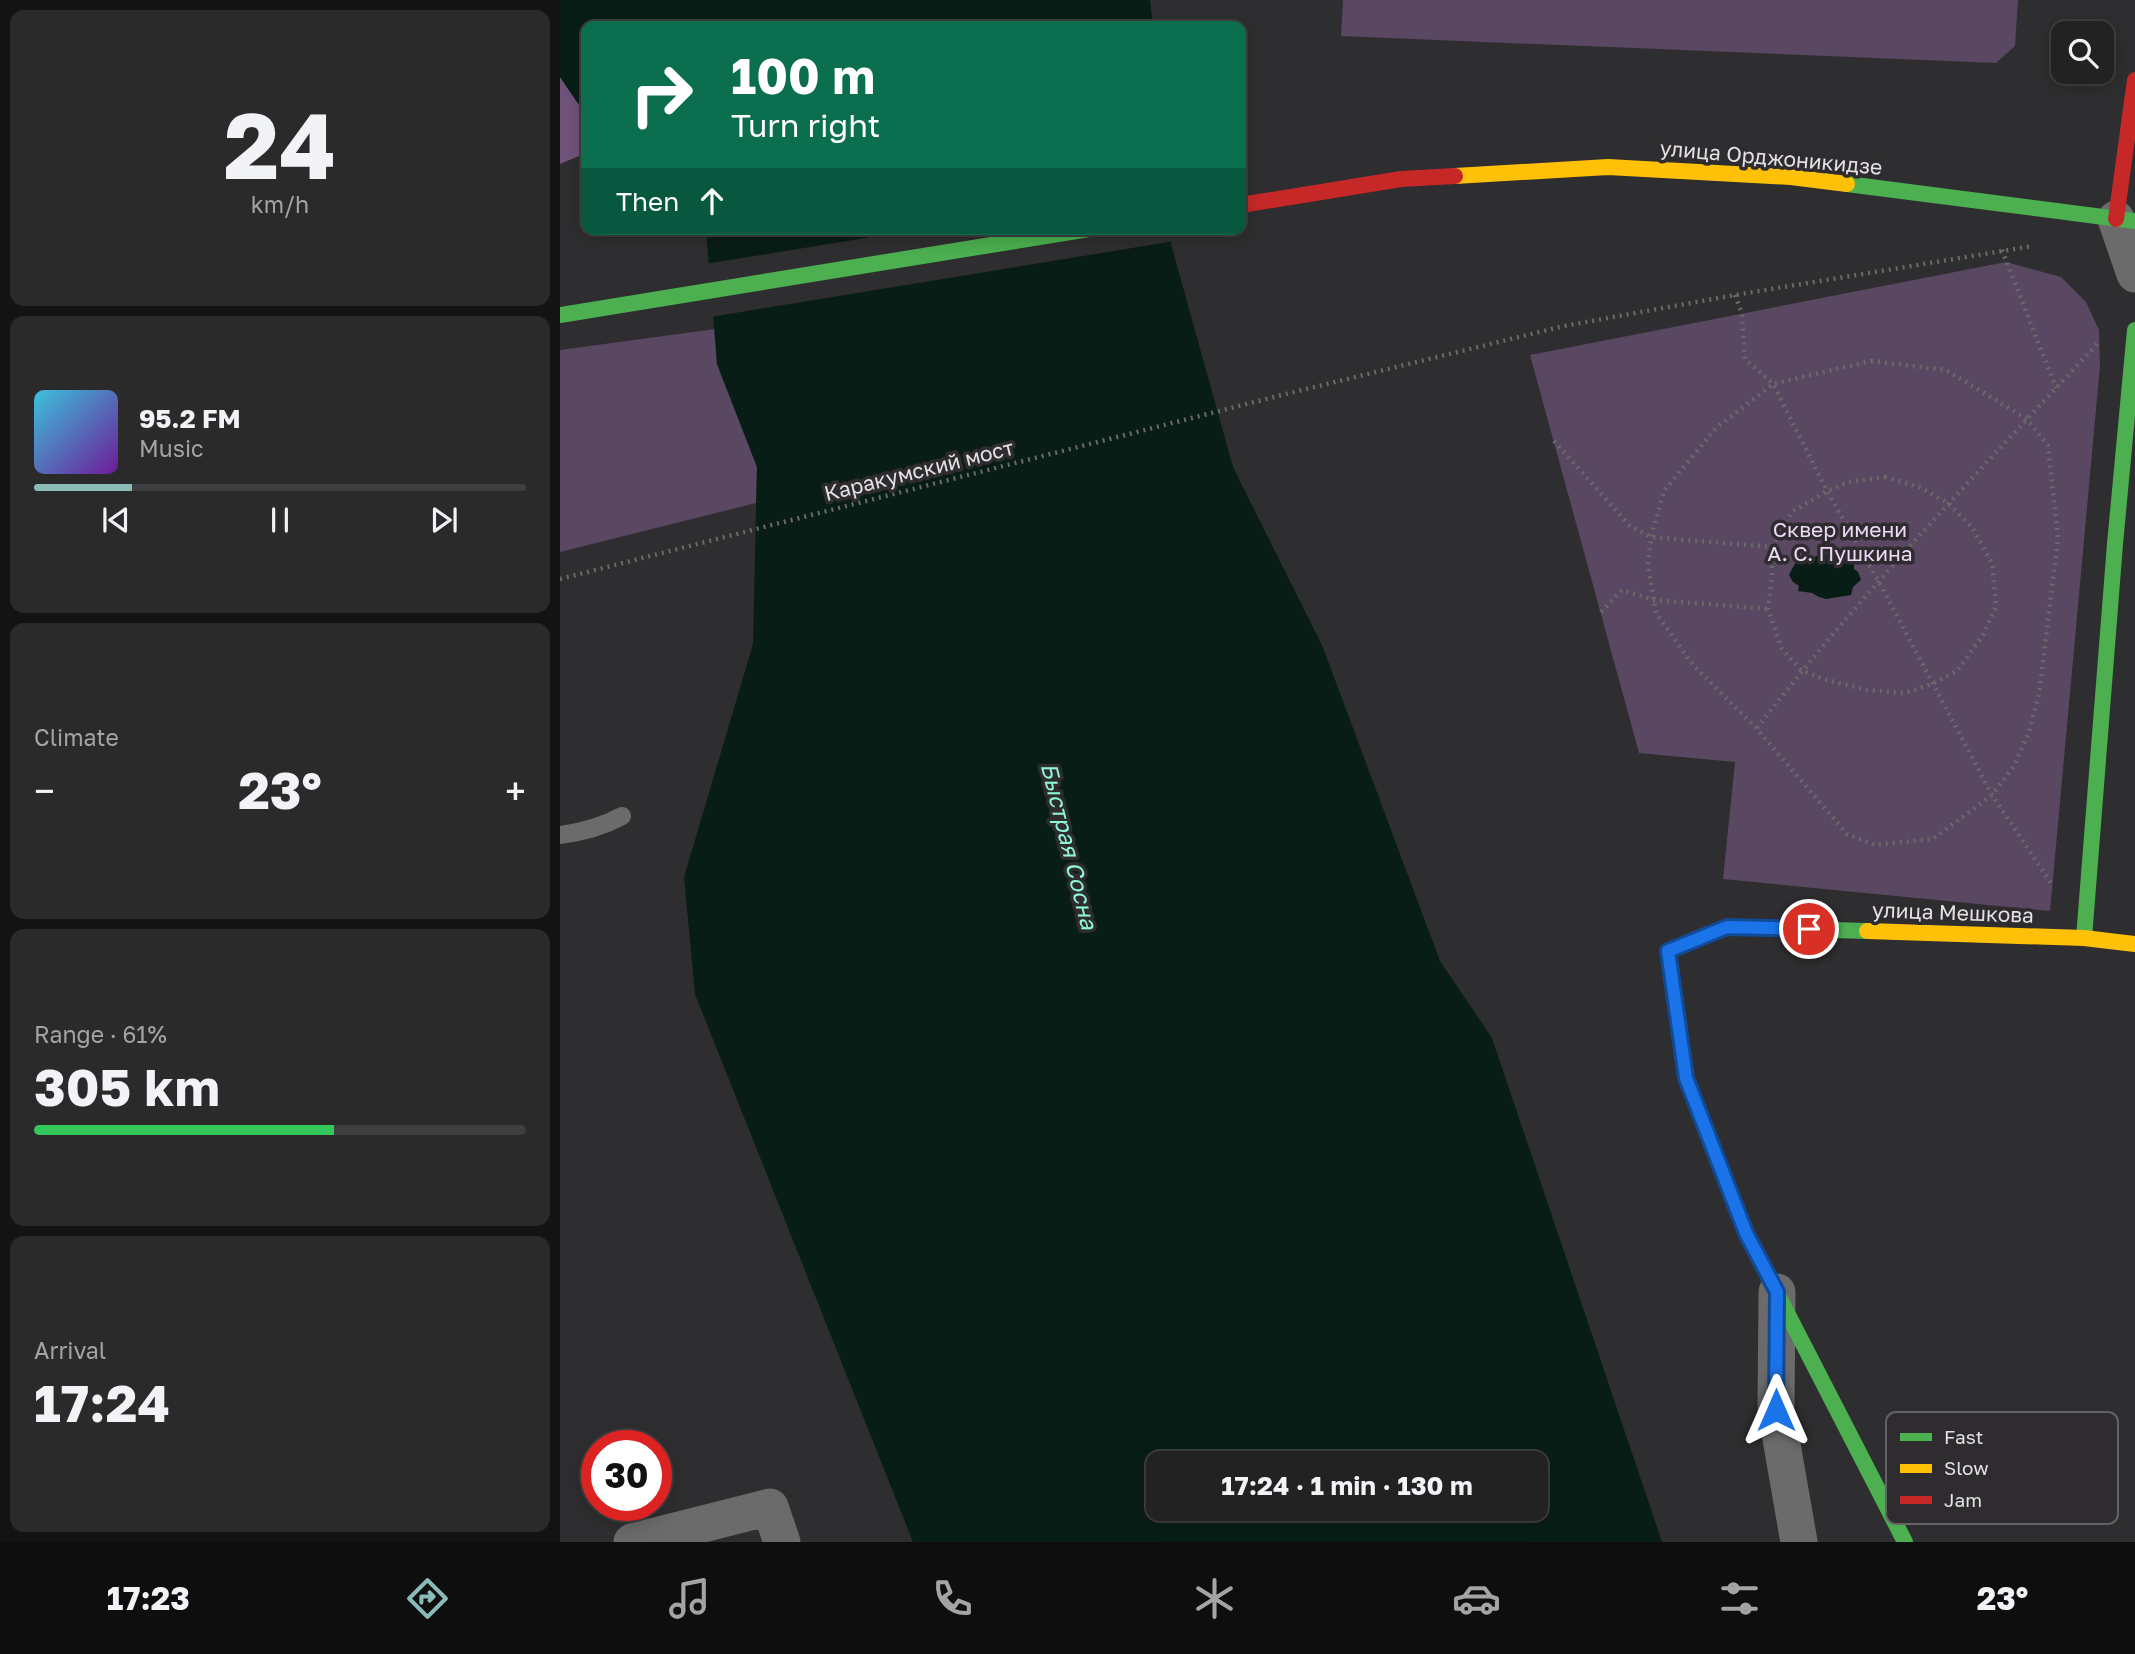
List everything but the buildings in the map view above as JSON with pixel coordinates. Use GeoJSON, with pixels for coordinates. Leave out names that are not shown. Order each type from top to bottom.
{"type":"FeatureCollection","features":[{"type":"Feature","properties":{"kind":"street"},"geometry":{"type":"LineString","coordinates":[[2135,80],[2126,220],[2135,274]]}},
{"type":"Feature","properties":{"kind":"street","name":"улица Орджоникидзе"},"geometry":{"type":"LineString","coordinates":[[1246,204],[1401,179],[1608,167],[1791,177],[2126,220]]}},
{"type":"Feature","properties":{"kind":"street"},"geometry":{"type":"LineString","coordinates":[[560,315],[1052,235]]}},
{"type":"Feature","properties":{"kind":"street"},"geometry":{"type":"LineString","coordinates":[[2084,938],[2118,592],[2135,330]]}},
{"type":"Feature","properties":{"kind":"street","name":"улица Мешкова"},"geometry":{"type":"LineString","coordinates":[[1777,1292],[1746,1233],[1686,1078],[1668,951],[1727,927],[2084,938],[2135,944]]}},
{"type":"Feature","properties":{"kind":"street"},"geometry":{"type":"LineString","coordinates":[[1777,1292],[1776,1410],[1799,1542]]}},
{"type":"Feature","properties":{"kind":"street"},"geometry":{"type":"LineString","coordinates":[[1777,1292],[1886,1505]]}},
{"type":"Feature","properties":{"kind":"street"},"geometry":{"type":"LineString","coordinates":[[632,1542],[770,1507],[782,1542]]}},
{"type":"Feature","properties":{"kind":"street"},"geometry":{"type":"LineString","coordinates":[[1896,1524],[1905,1542]]}},
{"type":"Feature","properties":{"kind":"lane"},"geometry":{"type":"LineString","coordinates":[[560,835],[586,831],[622,816]]}},
{"type":"Feature","properties":{"kind":"path","name":"Каракумский мост"},"geometry":{"type":"LineString","coordinates":[[560,579],[1564,326],[2043,244]]}},
{"type":"Feature","properties":{"kind":"path"},"geometry":{"type":"LineString","coordinates":[[2002,250],[2056,388]]}},
{"type":"Feature","properties":{"kind":"path"},"geometry":{"type":"LineString","coordinates":[[1735,295],[1742,314],[1745,359],[1773,384],[1992,795],[2084,938]]}},
{"type":"Feature","properties":{"kind":"path"},"geometry":{"type":"LineString","coordinates":[[1756,728],[1801,670],[1948,503],[2100,341]]}},
{"type":"Feature","properties":{"kind":"path"},"geometry":{"type":"LineString","coordinates":[[1871,362],[1945,370],[2027,419],[2048,446],[2058,538],[2039,694],[2029,732],[2014,766],[1992,795],[1933,839],[1875,845],[1847,834],[1756,728],[1693,665],[1656,613],[1648,565],[1651,537],[1664,491],[1716,428],[1773,384],[1871,362]]}},
{"type":"Feature","properties":{"kind":"path"},"geometry":{"type":"LineString","coordinates":[[1554,441],[1629,525],[1651,537],[1772,547]]}},
{"type":"Feature","properties":{"kind":"path"},"geometry":{"type":"LineString","coordinates":[[1885,477],[1919,487],[1948,503],[1972,527],[1992,563],[1996,607],[1983,635],[1957,671],[1905,694],[1867,690],[1823,680],[1801,670],[1782,649],[1768,608],[1772,547],[1792,512],[1828,491],[1849,482],[1885,477]]}},
{"type":"Feature","properties":{"kind":"path"},"geometry":{"type":"LineString","coordinates":[[1601,612],[1622,590],[1654,600],[1768,608]]}},
{"type":"Feature","properties":{"kind":"green space"},"geometry":{"type":"Polygon","coordinates":[[[1343,0],[2018,0],[2015,46],[1996,63],[1341,36],[1343,0]]]}},
{"type":"Feature","properties":{"kind":"green space","name":"Сквер имени А. С. Пушкина"},"geometry":{"type":"Polygon","coordinates":[[[2006,262],[2061,277],[2086,302],[2099,330],[2100,366],[2050,911],[1723,879],[1735,762],[1639,753],[1530,355],[2006,262]]]}},
{"type":"Feature","properties":{"kind":"green space"},"geometry":{"type":"Polygon","coordinates":[[[715,329],[717,364],[757,467],[756,503],[560,552],[560,350],[715,329]]]}},
{"type":"Feature","properties":{"kind":"shaded area"},"geometry":{"type":"Polygon","coordinates":[[[560,77],[581,108],[581,155],[560,164],[560,77]]]}},
{"type":"Feature","properties":{"kind":"water"},"geometry":{"type":"Polygon","coordinates":[[[560,0],[1150,0],[1152,21],[581,21],[581,108],[560,77],[560,0]]]}},
{"type":"Feature","properties":{"kind":"water","name":"Быстрая Сосна"},"geometry":{"type":"Polygon","coordinates":[[[706,235],[1170,235],[1233,467],[1322,645],[1440,961],[1492,1038],[1662,1542],[913,1542],[695,994],[684,877],[753,644],[757,467],[717,364],[706,235]]]}},
{"type":"Feature","properties":{"kind":"water"},"geometry":{"type":"Polygon","coordinates":[[[1820,554],[1834,555],[1854,563],[1854,569],[1861,580],[1853,587],[1851,595],[1826,599],[1798,591],[1799,586],[1789,575],[1798,557],[1813,558],[1820,554]]]}},
{"type":"Feature","properties":{"kind":"pier"},"geometry":{"type":"Polygon","coordinates":[[[884,235],[1174,235],[1175,241],[710,317],[705,264],[884,235]]]}},
{"type":"Feature","properties":{"kind":"traffic: fast"},"geometry":{"type":"LineString","coordinates":[[1847,184],[2135,221]]}},
{"type":"Feature","properties":{"kind":"traffic: fast"},"geometry":{"type":"LineString","coordinates":[[560,315],[1052,235]]}},
{"type":"Feature","properties":{"kind":"traffic: fast"},"geometry":{"type":"LineString","coordinates":[[2084,938],[2135,330]]}},
{"type":"Feature","properties":{"kind":"traffic: fast"},"geometry":{"type":"LineString","coordinates":[[1867,931],[1727,927],[1668,951],[1686,1078],[1746,1233],[1886,1505]]}},
{"type":"Feature","properties":{"kind":"traffic: fast"},"geometry":{"type":"LineString","coordinates":[[1896,1524],[1905,1542]]}},
{"type":"Feature","properties":{"kind":"traffic: slow"},"geometry":{"type":"LineString","coordinates":[[1455,176],[1608,167],[1791,177],[1847,184]]}},
{"type":"Feature","properties":{"kind":"traffic: slow"},"geometry":{"type":"LineString","coordinates":[[1867,931],[2084,938],[2135,944]]}},
{"type":"Feature","properties":{"kind":"traffic: jam"},"geometry":{"type":"LineString","coordinates":[[2116,219],[2135,80]]}},
{"type":"Feature","properties":{"kind":"traffic: jam"},"geometry":{"type":"LineString","coordinates":[[1246,204],[1401,179],[1455,176]]}},
{"type":"Feature","properties":{"kind":"route"},"geometry":{"type":"LineString","coordinates":[[1776,1410],[1777,1292],[1746,1233],[1686,1078],[1668,951],[1727,927],[1809,929]]}}]}
